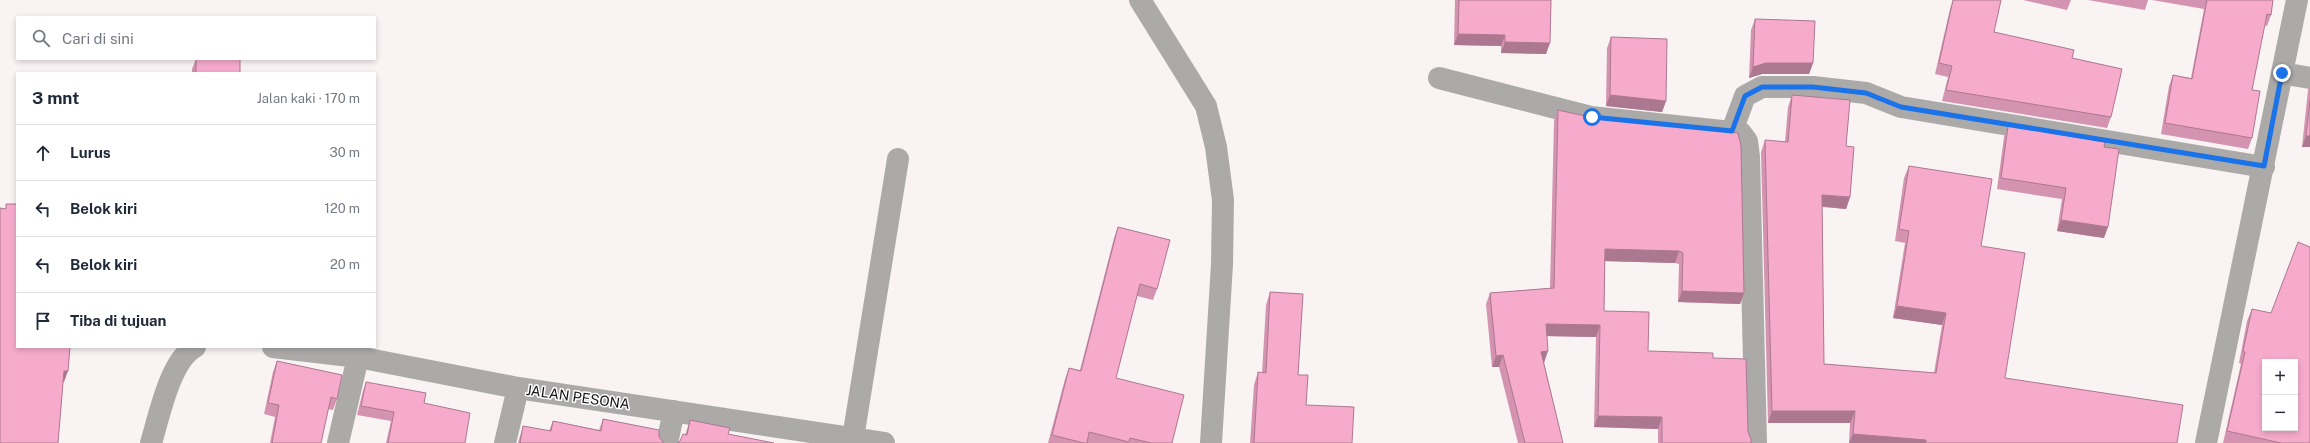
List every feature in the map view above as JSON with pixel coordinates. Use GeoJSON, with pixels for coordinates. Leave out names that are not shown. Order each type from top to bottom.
{"type":"FeatureCollection","features":[{"type":"Feature","properties":{"kind":"street"},"geometry":{"type":"LineString","coordinates":[[1140,0],[1206,106],[1216,147],[1223,200],[1222,264],[1211,443]]}},
{"type":"Feature","properties":{"kind":"street"},"geometry":{"type":"LineString","coordinates":[[2206,443],[2297,0]]}},
{"type":"Feature","properties":{"kind":"street"},"geometry":{"type":"LineString","coordinates":[[2282,73],[2310,78]]}},
{"type":"Feature","properties":{"kind":"street"},"geometry":{"type":"LineString","coordinates":[[1439,78],[1592,117],[1741,133],[1747,141],[1748,157],[1756,443]]}},
{"type":"Feature","properties":{"kind":"street"},"geometry":{"type":"LineString","coordinates":[[1732,131],[1745,96],[1762,87],[1813,87],[1866,93],[1901,107],[2264,166]]}},
{"type":"Feature","properties":{"kind":"street"},"geometry":{"type":"LineString","coordinates":[[853,438],[898,159]]}},
{"type":"Feature","properties":{"kind":"street"},"geometry":{"type":"LineString","coordinates":[[151,443],[173,374],[181,360],[193,348]]}},
{"type":"Feature","properties":{"kind":"street","name":"JALAN PESONA"},"geometry":{"type":"LineString","coordinates":[[282,348],[358,357],[518,388],[884,443]]}},
{"type":"Feature","properties":{"kind":"street"},"geometry":{"type":"LineString","coordinates":[[338,443],[358,357]]}},
{"type":"Feature","properties":{"kind":"street"},"geometry":{"type":"LineString","coordinates":[[505,443],[518,388]]}},
{"type":"Feature","properties":{"kind":"street"},"geometry":{"type":"LineString","coordinates":[[667,443],[674,411]]}},
{"type":"Feature","properties":{"kind":"building"},"geometry":{"type":"Polygon","coordinates":[[[1459,0],[1551,0],[1550,43],[1505,42],[1505,35],[1458,34],[1459,0]]]}},
{"type":"Feature","properties":{"kind":"building"},"geometry":{"type":"Polygon","coordinates":[[[1953,0],[2001,0],[1994,32],[2074,50],[2072,58],[2122,69],[2111,117],[1946,90],[1952,66],[1939,63],[1953,0]]]}},
{"type":"Feature","properties":{"kind":"building"},"geometry":{"type":"Polygon","coordinates":[[[2207,0],[2273,0],[2271,15],[2267,14],[2252,90],[2260,91],[2252,138],[2165,123],[2173,75],[2192,79],[2207,0]]]}},
{"type":"Feature","properties":{"kind":"building"},"geometry":{"type":"Polygon","coordinates":[[[1755,19],[1815,21],[1813,63],[1766,63],[1753,67],[1755,19]]]}},
{"type":"Feature","properties":{"kind":"building"},"geometry":{"type":"Polygon","coordinates":[[[1611,37],[1667,39],[1666,101],[1610,95],[1611,37]]]}},
{"type":"Feature","properties":{"kind":"building"},"geometry":{"type":"Polygon","coordinates":[[[196,60],[240,60],[240,72],[196,72],[196,60]]]}},
{"type":"Feature","properties":{"kind":"building"},"geometry":{"type":"Polygon","coordinates":[[[1792,95],[1850,100],[1846,146],[1854,147],[1850,197],[1822,195],[1824,364],[1936,373],[1946,313],[1897,306],[1909,231],[1899,229],[1909,166],[1992,179],[1981,246],[2025,253],[2005,378],[2183,405],[2177,443],[1926,443],[1926,440],[1853,434],[1855,411],[1772,411],[1765,140],[1788,142],[1792,95]]]}},
{"type":"Feature","properties":{"kind":"building"},"geometry":{"type":"Polygon","coordinates":[[[2310,101],[2310,136],[2306,136],[2310,101]]]}},
{"type":"Feature","properties":{"kind":"building"},"geometry":{"type":"Polygon","coordinates":[[[1558,110],[1594,118],[1738,133],[1741,146],[1744,293],[1682,291],[1683,253],[1679,251],[1605,249],[1604,311],[1649,312],[1648,351],[1713,353],[1713,358],[1746,359],[1748,432],[1751,443],[1662,443],[1662,417],[1598,416],[1600,325],[1546,324],[1548,351],[1541,352],[1563,443],[1525,443],[1503,355],[1496,356],[1490,293],[1554,288],[1558,110]]]}},
{"type":"Feature","properties":{"kind":"building"},"geometry":{"type":"Polygon","coordinates":[[[2008,126],[2105,142],[2104,147],[2119,149],[2108,227],[2061,220],[2066,188],[2001,178],[2008,126]]]}},
{"type":"Feature","properties":{"kind":"building"},"geometry":{"type":"Polygon","coordinates":[[[6,204],[16,204],[16,348],[70,348],[68,371],[64,371],[58,443],[0,443],[0,208],[6,209],[6,204]]]}},
{"type":"Feature","properties":{"kind":"building"},"geometry":{"type":"Polygon","coordinates":[[[1118,227],[1170,240],[1157,289],[1140,284],[1116,378],[1184,395],[1172,443],[1151,443],[1130,438],[1129,442],[1089,432],[1087,443],[1084,443],[1052,435],[1069,368],[1081,371],[1118,227]]]}},
{"type":"Feature","properties":{"kind":"building"},"geometry":{"type":"Polygon","coordinates":[[[2298,242],[2310,247],[2310,443],[2281,443],[2227,431],[2245,352],[2243,351],[2252,309],[2271,313],[2298,242]]]}},
{"type":"Feature","properties":{"kind":"building"},"geometry":{"type":"Polygon","coordinates":[[[1270,292],[1303,294],[1298,375],[1308,375],[1306,405],[1354,407],[1352,443],[1254,443],[1258,372],[1266,373],[1270,292]]]}},
{"type":"Feature","properties":{"kind":"building"},"geometry":{"type":"Polygon","coordinates":[[[277,361],[342,375],[337,399],[331,397],[321,443],[272,443],[279,405],[268,403],[277,361]]]}},
{"type":"Feature","properties":{"kind":"building"},"geometry":{"type":"Polygon","coordinates":[[[366,382],[426,393],[424,403],[470,413],[465,443],[388,443],[394,412],[361,406],[366,382]]]}},
{"type":"Feature","properties":{"kind":"building"},"geometry":{"type":"Polygon","coordinates":[[[603,419],[659,430],[659,437],[664,443],[520,443],[523,426],[551,431],[553,421],[601,431],[603,419]]]}},
{"type":"Feature","properties":{"kind":"building"},"geometry":{"type":"Polygon","coordinates":[[[690,420],[730,428],[728,434],[774,443],[677,443],[680,441],[683,434],[687,435],[690,420]]]}},
{"type":"Feature","properties":{"kind":"route"},"geometry":{"type":"LineString","coordinates":[[1592,117],[1663,126],[1732,131],[1745,96],[1762,87],[1813,87],[1866,93],[1901,107],[2264,166],[2282,73]]}}]}
